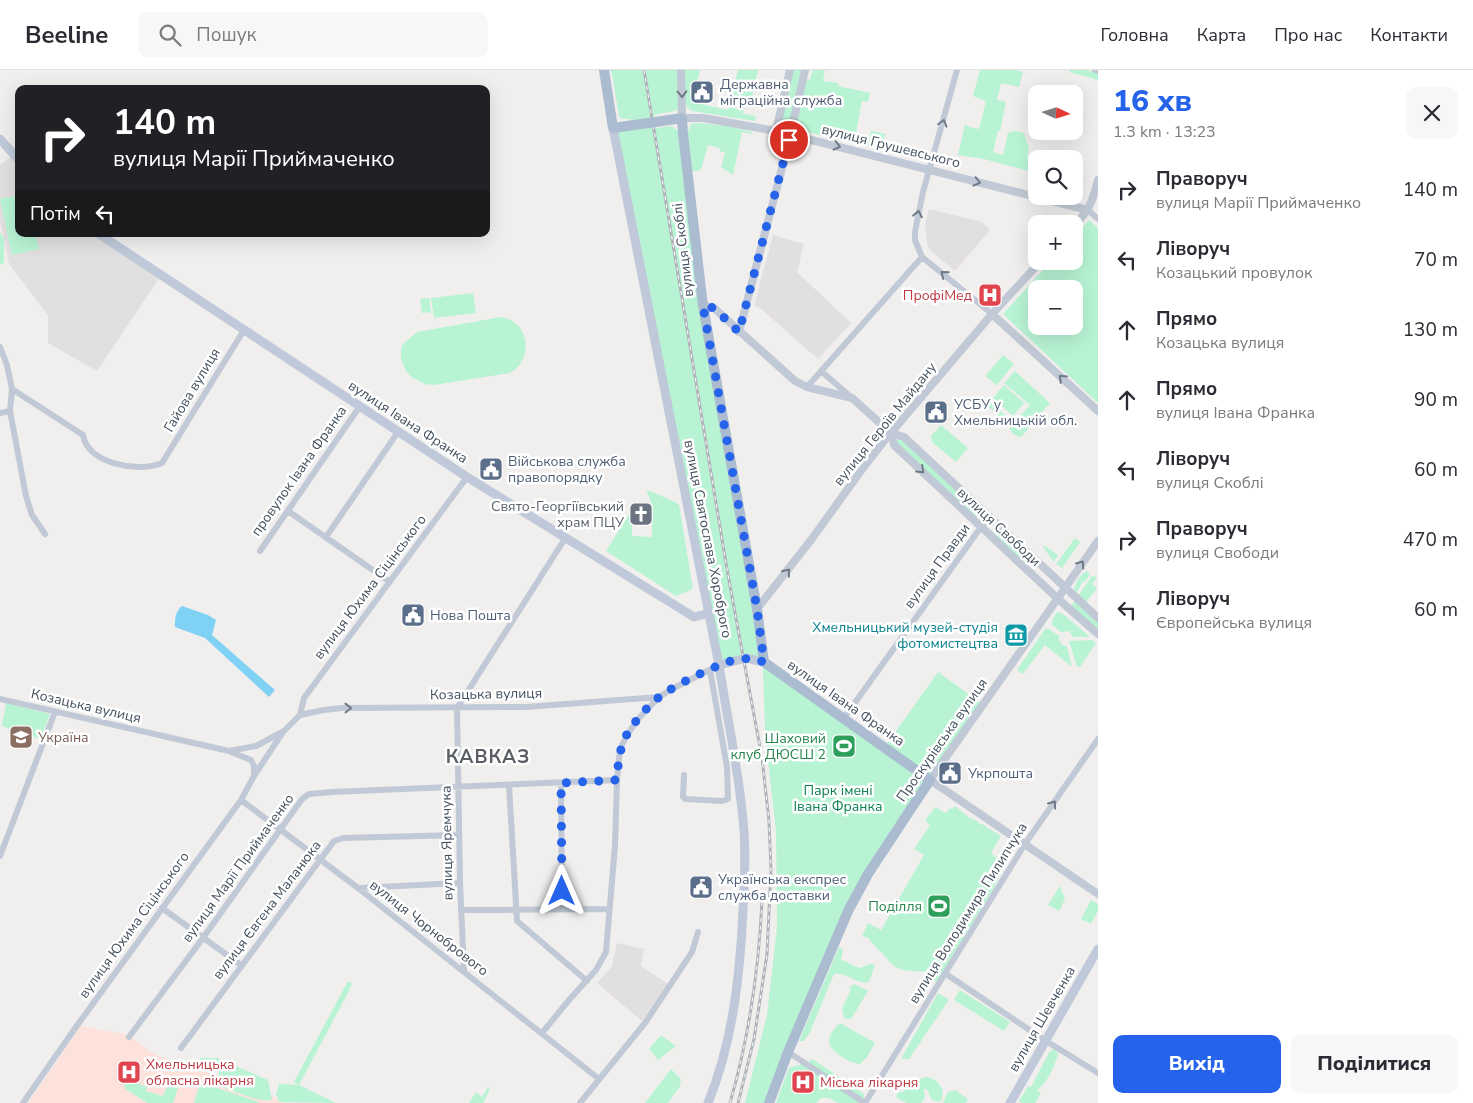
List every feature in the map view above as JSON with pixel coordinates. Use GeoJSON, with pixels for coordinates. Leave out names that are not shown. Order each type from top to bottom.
{"type":"FeatureCollection","features":[{"type":"Feature","properties":{"kind":"main road","name":"вулиця Святослава Хороброго"},"geometry":{"type":"LineString","coordinates":[[604,70],[613,128],[719,665],[733,742],[742,811],[744,887],[741,944],[728,1039],[719,1074],[708,1103]]}},
{"type":"Feature","properties":{"kind":"main road","name":"вулиця Грушевського"},"geometry":{"type":"LineString","coordinates":[[613,128],[682,118]]}},
{"type":"Feature","properties":{"kind":"main road","name":"вулиця Скоблі"},"geometry":{"type":"LineString","coordinates":[[682,118],[682,134],[703,306],[757,609],[764,662]]}},
{"type":"Feature","properties":{"kind":"main road"},"geometry":{"type":"LineString","coordinates":[[0,138],[15,155]]}},
{"type":"Feature","properties":{"kind":"main road","name":"вулиця Івана Франка"},"geometry":{"type":"LineString","coordinates":[[104,237],[467,477],[694,617],[709,613]]}},
{"type":"Feature","properties":{"kind":"main road","name":"вулиця Івана Франка"},"geometry":{"type":"LineString","coordinates":[[719,665],[746,658],[764,662],[930,780]]}},
{"type":"Feature","properties":{"kind":"main road","name":"Проскурівська вулиця"},"geometry":{"type":"LineString","coordinates":[[769,1103],[788,1052],[848,911],[868,874],[930,780]]}},
{"type":"Feature","properties":{"kind":"main road","name":"вулиця Шевченка"},"geometry":{"type":"LineString","coordinates":[[1010,1103],[1098,949]]}},
{"type":"Feature","properties":{"kind":"street","name":"вулиця Скоблі"},"geometry":{"type":"LineString","coordinates":[[681,70],[682,118]]}},
{"type":"Feature","properties":{"kind":"street"},"geometry":{"type":"LineString","coordinates":[[776,131],[790,70]]}},
{"type":"Feature","properties":{"kind":"street"},"geometry":{"type":"LineString","coordinates":[[739,332],[805,70]]}},
{"type":"Feature","properties":{"kind":"street"},"geometry":{"type":"LineString","coordinates":[[958,70],[923,192],[915,232],[917,247],[922,257],[992,314],[1098,411]]}},
{"type":"Feature","properties":{"kind":"street","name":"вулиця Грушевського"},"geometry":{"type":"LineString","coordinates":[[682,118],[703,118],[790,134],[1088,210],[1098,219]]}},
{"type":"Feature","properties":{"kind":"street"},"geometry":{"type":"LineString","coordinates":[[1083,216],[1092,203],[1098,180]]}},
{"type":"Feature","properties":{"kind":"street"},"geometry":{"type":"LineString","coordinates":[[807,387],[922,257]]}},
{"type":"Feature","properties":{"kind":"street","name":"вулиця Героїв Майдану"},"geometry":{"type":"LineString","coordinates":[[757,609],[806,548],[863,468],[891,433],[992,314],[1033,270]]}},
{"type":"Feature","properties":{"kind":"street","name":"вулиця Свободи"},"geometry":{"type":"LineString","coordinates":[[703,306],[714,308],[791,378],[807,387],[852,398],[891,433],[904,438],[1098,618]]}},
{"type":"Feature","properties":{"kind":"street","name":"Гайова вулиця"},"geometry":{"type":"LineString","coordinates":[[12,389],[83,435],[84,442],[88,448],[102,459],[122,465],[154,467],[162,463],[244,330]]}},
{"type":"Feature","properties":{"kind":"street"},"geometry":{"type":"LineString","coordinates":[[0,347],[7,365],[12,389],[10,411],[26,496],[32,515],[45,534]]}},
{"type":"Feature","properties":{"kind":"street"},"geometry":{"type":"LineString","coordinates":[[822,370],[852,398]]}},
{"type":"Feature","properties":{"kind":"street","name":"провулок Івана Франка"},"geometry":{"type":"LineString","coordinates":[[260,551],[360,406]]}},
{"type":"Feature","properties":{"kind":"street"},"geometry":{"type":"LineString","coordinates":[[0,413],[10,411]]}},
{"type":"Feature","properties":{"kind":"street"},"geometry":{"type":"LineString","coordinates":[[326,537],[398,432]]}},
{"type":"Feature","properties":{"kind":"street","name":"вулиця Свободи"},"geometry":{"type":"LineString","coordinates":[[891,433],[894,445],[1098,634]]}},
{"type":"Feature","properties":{"kind":"street","name":"вулиця Юхима Сіцінського"},"geometry":{"type":"LineString","coordinates":[[300,716],[304,698],[467,477]]}},
{"type":"Feature","properties":{"kind":"street"},"geometry":{"type":"LineString","coordinates":[[288,511],[390,582]]}},
{"type":"Feature","properties":{"kind":"street","name":"вулиця Правди"},"geometry":{"type":"LineString","coordinates":[[844,718],[981,527],[990,518]]}},
{"type":"Feature","properties":{"kind":"street"},"geometry":{"type":"LineString","coordinates":[[457,708],[566,538]]}},
{"type":"Feature","properties":{"kind":"street","name":"Проскурівська вулиця"},"geometry":{"type":"LineString","coordinates":[[930,780],[1098,541]]}},
{"type":"Feature","properties":{"kind":"street","name":"Козацька вулиця"},"geometry":{"type":"LineString","coordinates":[[0,699],[229,751],[255,747],[284,731],[300,716],[324,710],[342,708],[526,707],[659,697],[672,688],[719,665]]}},
{"type":"Feature","properties":{"kind":"street"},"geometry":{"type":"LineString","coordinates":[[684,775],[683,797],[685,799],[722,801],[728,799],[727,767],[710,670]]}},
{"type":"Feature","properties":{"kind":"street"},"geometry":{"type":"LineString","coordinates":[[542,1033],[596,970],[606,952],[615,846],[620,749],[626,735],[659,697]]}},
{"type":"Feature","properties":{"kind":"street","name":"вулиця Яремчука"},"geometry":{"type":"LineString","coordinates":[[457,708],[460,883],[464,970]]}},
{"type":"Feature","properties":{"kind":"street"},"geometry":{"type":"LineString","coordinates":[[0,856],[55,712]]}},
{"type":"Feature","properties":{"kind":"street","name":"вулиця Юхима Сіцінського"},"geometry":{"type":"LineString","coordinates":[[24,1103],[241,800],[254,776],[284,731]]}},
{"type":"Feature","properties":{"kind":"street","name":"вулиця Володимира Пилипчука"},"geometry":{"type":"LineString","coordinates":[[865,1103],[1025,844],[1098,739]]}},
{"type":"Feature","properties":{"kind":"street"},"geometry":{"type":"LineString","coordinates":[[229,751],[251,761],[257,763],[265,759],[264,750],[261,747],[255,747],[249,753],[251,761],[254,766],[254,776]]}},
{"type":"Feature","properties":{"kind":"street","name":"вулиця Марії Приймаченко"},"geometry":{"type":"LineString","coordinates":[[129,1037],[203,938],[302,799],[309,794],[617,780]]}},
{"type":"Feature","properties":{"kind":"street","name":"вулиця Івана Франка"},"geometry":{"type":"LineString","coordinates":[[930,780],[1098,894]]}},
{"type":"Feature","properties":{"kind":"street"},"geometry":{"type":"LineString","coordinates":[[561,783],[562,909]]}},
{"type":"Feature","properties":{"kind":"street"},"geometry":{"type":"LineString","coordinates":[[509,785],[517,920]]}},
{"type":"Feature","properties":{"kind":"street","name":"вулиця Чорнобрового"},"geometry":{"type":"LineString","coordinates":[[241,800],[464,970],[599,1079]]}},
{"type":"Feature","properties":{"kind":"street","name":"вулиця Євгена Маланюка"},"geometry":{"type":"LineString","coordinates":[[181,1048],[334,841],[342,838],[459,835]]}},
{"type":"Feature","properties":{"kind":"street"},"geometry":{"type":"LineString","coordinates":[[358,888],[460,883]]}},
{"type":"Feature","properties":{"kind":"street"},"geometry":{"type":"LineString","coordinates":[[162,908],[241,965]]}},
{"type":"Feature","properties":{"kind":"street"},"geometry":{"type":"LineString","coordinates":[[505,909],[587,980]]}},
{"type":"Feature","properties":{"kind":"street"},"geometry":{"type":"LineString","coordinates":[[461,910],[609,909]]}},
{"type":"Feature","properties":{"kind":"street"},"geometry":{"type":"LineString","coordinates":[[580,1103],[645,1023],[692,952],[698,932]]}},
{"type":"Feature","properties":{"kind":"street"},"geometry":{"type":"LineString","coordinates":[[946,974],[1046,1041],[1098,1073]]}},
{"type":"Feature","properties":{"kind":"street"},"geometry":{"type":"LineString","coordinates":[[788,1052],[865,1103]]}},
{"type":"Feature","properties":{"kind":"shaded area"},"geometry":{"type":"Polygon","coordinates":[[[12,156],[15,159],[15,237],[99,237],[160,277],[97,371],[48,343],[48,315],[9,264],[0,221],[0,165],[12,156]]]}},
{"type":"Feature","properties":{"kind":"shaded area"},"geometry":{"type":"Polygon","coordinates":[[[929,209],[982,222],[990,230],[955,271],[931,251],[927,244],[925,224],[929,209]]]}},
{"type":"Feature","properties":{"kind":"shaded area"},"geometry":{"type":"Polygon","coordinates":[[[773,235],[804,244],[797,272],[851,323],[818,359],[759,307],[754,306],[773,235]]]}},
{"type":"Feature","properties":{"kind":"shaded area"},"geometry":{"type":"Polygon","coordinates":[[[617,943],[644,949],[641,966],[668,984],[642,1021],[597,983],[612,966],[617,943]]]}},
{"type":"Feature","properties":{"kind":"shaded area","name":"Хмельницька обласна лікарня"},"geometry":{"type":"Polygon","coordinates":[[[81,1026],[129,1035],[150,1052],[180,1065],[238,1080],[286,1103],[28,1103],[81,1026]]]}},
{"type":"Feature","properties":{"kind":"green space"},"geometry":{"type":"Polygon","coordinates":[[[610,70],[678,70],[678,110],[654,115],[656,128],[672,126],[678,131],[679,135],[760,660],[721,662],[616,130],[632,127],[630,119],[622,119],[619,116],[610,70]]]}},
{"type":"Feature","properties":{"kind":"green space"},"geometry":{"type":"Polygon","coordinates":[[[684,70],[700,70],[694,95],[698,96],[696,103],[728,110],[738,70],[758,70],[752,97],[755,98],[754,104],[745,102],[743,114],[756,116],[755,121],[692,111],[685,102],[684,70]],[[735,95],[733,108],[741,110],[744,97],[735,95]]]}},
{"type":"Feature","properties":{"kind":"green space"},"geometry":{"type":"Polygon","coordinates":[[[792,70],[804,70],[789,130],[778,127],[792,70]]]}},
{"type":"Feature","properties":{"kind":"green space"},"geometry":{"type":"Polygon","coordinates":[[[813,70],[825,70],[823,81],[839,83],[838,86],[870,93],[868,102],[862,101],[855,139],[868,142],[871,131],[885,134],[883,143],[895,146],[894,153],[794,129],[806,79],[810,80],[813,70]]]}},
{"type":"Feature","properties":{"kind":"green space"},"geometry":{"type":"Polygon","coordinates":[[[980,70],[1016,70],[1023,72],[1019,87],[1001,83],[997,100],[1006,102],[993,152],[1003,155],[1008,133],[1013,131],[1024,133],[1029,148],[1027,158],[1028,171],[984,159],[958,155],[965,124],[979,129],[986,101],[973,96],[980,70]]]}},
{"type":"Feature","properties":{"kind":"green space"},"geometry":{"type":"Polygon","coordinates":[[[1070,70],[1086,70],[1098,73],[1098,80],[1069,72],[1070,70]]]}},
{"type":"Feature","properties":{"kind":"green space"},"geometry":{"type":"Polygon","coordinates":[[[691,124],[727,126],[752,132],[752,134],[742,132],[733,175],[721,167],[725,153],[720,151],[720,148],[708,145],[701,170],[691,172],[687,134],[691,124]]]}},
{"type":"Feature","properties":{"kind":"green space"},"geometry":{"type":"Polygon","coordinates":[[[15,196],[15,237],[36,237],[39,249],[12,255],[0,199],[15,196]]]}},
{"type":"Feature","properties":{"kind":"green space"},"geometry":{"type":"Polygon","coordinates":[[[1089,220],[1098,228],[1098,403],[1003,314],[1028,286],[1028,335],[1083,335],[1083,280],[1034,280],[1043,270],[1083,270],[1083,227],[1089,220]]]}},
{"type":"Feature","properties":{"kind":"green space"},"geometry":{"type":"Polygon","coordinates":[[[0,232],[4,239],[4,262],[2,265],[0,264],[0,232]]]}},
{"type":"Feature","properties":{"kind":"green space"},"geometry":{"type":"Polygon","coordinates":[[[473,293],[476,313],[434,318],[431,298],[473,293]]]}},
{"type":"Feature","properties":{"kind":"green space"},"geometry":{"type":"Polygon","coordinates":[[[429,298],[431,312],[422,313],[420,299],[429,298]]]}},
{"type":"Feature","properties":{"kind":"green space"},"geometry":{"type":"Polygon","coordinates":[[[501,317],[511,320],[518,326],[523,333],[525,342],[523,359],[518,367],[510,373],[434,385],[425,384],[411,377],[406,371],[401,359],[401,347],[417,332],[501,317]]]}},
{"type":"Feature","properties":{"kind":"green space"},"geometry":{"type":"Polygon","coordinates":[[[1003,355],[1014,364],[997,385],[985,376],[1003,355]]]}},
{"type":"Feature","properties":{"kind":"green space"},"geometry":{"type":"Polygon","coordinates":[[[1015,371],[1050,403],[1021,437],[1016,436],[1010,430],[1009,425],[981,400],[984,397],[1014,423],[1030,405],[1004,383],[1015,371]]]}},
{"type":"Feature","properties":{"kind":"green space"},"geometry":{"type":"Polygon","coordinates":[[[1004,385],[1024,403],[1013,416],[993,398],[1004,385]]]}},
{"type":"Feature","properties":{"kind":"green space"},"geometry":{"type":"Polygon","coordinates":[[[941,425],[968,448],[956,462],[932,442],[931,436],[941,425]]]}},
{"type":"Feature","properties":{"kind":"green space"},"geometry":{"type":"Polygon","coordinates":[[[901,437],[981,514],[976,518],[896,442],[901,437]]]}},
{"type":"Feature","properties":{"kind":"green space"},"geometry":{"type":"Polygon","coordinates":[[[646,489],[679,504],[693,589],[676,596],[606,551],[632,509],[632,536],[652,537],[652,505],[646,489]]]}},
{"type":"Feature","properties":{"kind":"green space"},"geometry":{"type":"Polygon","coordinates":[[[996,528],[1032,561],[1028,566],[992,533],[996,528]]]}},
{"type":"Feature","properties":{"kind":"green space"},"geometry":{"type":"Polygon","coordinates":[[[1075,538],[1080,542],[1062,568],[1056,564],[1075,538]]]}},
{"type":"Feature","properties":{"kind":"green space"},"geometry":{"type":"Polygon","coordinates":[[[1044,545],[1058,555],[1054,562],[1043,547],[1044,545]]]}},
{"type":"Feature","properties":{"kind":"green space"},"geometry":{"type":"Polygon","coordinates":[[[1087,571],[1090,574],[1085,582],[1083,581],[1076,594],[1074,589],[1076,583],[1082,574],[1087,571]]]}},
{"type":"Feature","properties":{"kind":"green space"},"geometry":{"type":"Polygon","coordinates":[[[1092,576],[1097,577],[1092,584],[1097,588],[1086,602],[1078,596],[1092,576]]]}},
{"type":"Feature","properties":{"kind":"green space"},"geometry":{"type":"Polygon","coordinates":[[[1075,601],[1098,621],[1098,631],[1070,607],[1075,601]]]}},
{"type":"Feature","properties":{"kind":"green space"},"geometry":{"type":"Polygon","coordinates":[[[1057,612],[1063,614],[1090,637],[1073,637],[1069,631],[1061,632],[1052,625],[1052,620],[1057,612]]]}},
{"type":"Feature","properties":{"kind":"green space"},"geometry":{"type":"Polygon","coordinates":[[[1045,629],[1049,629],[1059,636],[1062,645],[1067,646],[1072,667],[1045,645],[1023,674],[1017,670],[1045,629]]]}},
{"type":"Feature","properties":{"kind":"green space"},"geometry":{"type":"Polygon","coordinates":[[[1092,640],[1096,643],[1080,667],[1077,666],[1069,641],[1092,640]]]}},
{"type":"Feature","properties":{"kind":"green space","name":"Парк імені Івана Франка"},"geometry":{"type":"Polygon","coordinates":[[[763,667],[927,780],[866,873],[766,1103],[745,1103],[767,1015],[777,927],[776,832],[765,733],[763,667]]]}},
{"type":"Feature","properties":{"kind":"green space"},"geometry":{"type":"Polygon","coordinates":[[[938,672],[981,703],[930,776],[886,745],[938,672]]]}},
{"type":"Feature","properties":{"kind":"green space"},"geometry":{"type":"Polygon","coordinates":[[[57,699],[71,702],[69,709],[55,706],[57,699]]]}},
{"type":"Feature","properties":{"kind":"green space"},"geometry":{"type":"Polygon","coordinates":[[[6,703],[50,714],[41,739],[2,726],[6,703]]]}},
{"type":"Feature","properties":{"kind":"green space","name":"Поділля"},"geometry":{"type":"Polygon","coordinates":[[[955,806],[971,819],[978,822],[978,824],[980,823],[1001,836],[991,853],[1005,866],[937,981],[932,981],[925,977],[927,972],[903,970],[894,966],[870,939],[862,936],[868,923],[881,930],[924,855],[914,849],[930,825],[925,821],[935,807],[946,813],[955,806]]]}},
{"type":"Feature","properties":{"kind":"green space"},"geometry":{"type":"Polygon","coordinates":[[[1060,886],[1065,899],[1059,911],[1048,905],[1060,886]]]}},
{"type":"Feature","properties":{"kind":"green space"},"geometry":{"type":"Polygon","coordinates":[[[1091,900],[1098,904],[1098,911],[1091,924],[1081,919],[1091,900]]]}},
{"type":"Feature","properties":{"kind":"green space"},"geometry":{"type":"Polygon","coordinates":[[[839,947],[843,950],[841,960],[860,968],[870,964],[875,965],[869,982],[860,982],[843,975],[834,974],[810,1032],[804,1041],[799,1041],[839,947]]]}},
{"type":"Feature","properties":{"kind":"green space"},"geometry":{"type":"Polygon","coordinates":[[[348,981],[352,984],[349,991],[299,1085],[336,1103],[279,1102],[276,1095],[279,1084],[298,1085],[294,1082],[348,981]]]}},
{"type":"Feature","properties":{"kind":"green space"},"geometry":{"type":"Polygon","coordinates":[[[854,984],[868,991],[851,1019],[844,1018],[842,1009],[851,989],[850,987],[854,984]]]}},
{"type":"Feature","properties":{"kind":"green space"},"geometry":{"type":"Polygon","coordinates":[[[960,990],[1010,1022],[1004,1031],[954,1000],[960,990]]]}},
{"type":"Feature","properties":{"kind":"green space"},"geometry":{"type":"Polygon","coordinates":[[[938,993],[948,999],[948,1001],[909,1059],[903,1059],[902,1057],[938,993]]]}},
{"type":"Feature","properties":{"kind":"green space"},"geometry":{"type":"Polygon","coordinates":[[[842,1024],[875,1043],[867,1057],[860,1064],[851,1062],[841,1056],[830,1044],[829,1038],[832,1032],[837,1025],[842,1024]]]}},
{"type":"Feature","properties":{"kind":"green space"},"geometry":{"type":"Polygon","coordinates":[[[661,1035],[676,1046],[658,1060],[649,1049],[661,1035]]]}},
{"type":"Feature","properties":{"kind":"green space"},"geometry":{"type":"Polygon","coordinates":[[[1054,1049],[1058,1053],[1057,1058],[1048,1079],[1037,1090],[1041,1093],[1035,1103],[1022,1103],[1019,1101],[1028,1086],[1031,1087],[1050,1051],[1054,1049]]]}},
{"type":"Feature","properties":{"kind":"green space"},"geometry":{"type":"Polygon","coordinates":[[[200,1058],[217,1058],[268,1080],[272,1100],[252,1098],[215,1085],[220,1070],[200,1063],[200,1058]]]}},
{"type":"Feature","properties":{"kind":"green space","name":"Міська лікарня"},"geometry":{"type":"Polygon","coordinates":[[[811,1059],[864,1094],[864,1099],[859,1103],[838,1103],[829,1098],[821,1098],[816,1103],[776,1103],[789,1068],[809,1062],[811,1059]]]}},
{"type":"Feature","properties":{"kind":"green space"},"geometry":{"type":"Polygon","coordinates":[[[671,1069],[681,1079],[680,1086],[668,1103],[645,1103],[671,1069]]]}},
{"type":"Feature","properties":{"kind":"green space"},"geometry":{"type":"Polygon","coordinates":[[[927,1077],[935,1080],[941,1086],[943,1094],[940,1102],[932,1100],[927,1089],[924,1089],[925,1098],[921,1103],[906,1103],[896,1097],[897,1093],[902,1092],[918,1080],[927,1077]]]}},
{"type":"Feature","properties":{"kind":"green space"},"geometry":{"type":"Polygon","coordinates":[[[170,1079],[180,1082],[173,1103],[147,1103],[124,1088],[128,1080],[147,1087],[146,1091],[163,1096],[170,1079]]]}},
{"type":"Feature","properties":{"kind":"green space"},"geometry":{"type":"Polygon","coordinates":[[[200,1082],[259,1102],[259,1103],[194,1103],[200,1082]]]}},
{"type":"Feature","properties":{"kind":"green space"},"geometry":{"type":"Polygon","coordinates":[[[488,1087],[490,1089],[483,1103],[469,1103],[476,1092],[482,1097],[488,1087]]]}},
{"type":"Feature","properties":{"kind":"green space"},"geometry":{"type":"Polygon","coordinates":[[[955,1090],[968,1099],[966,1103],[943,1103],[948,1092],[955,1090]]]}},
{"type":"Feature","properties":{"kind":"water"},"geometry":{"type":"Polygon","coordinates":[[[182,606],[208,615],[216,620],[212,635],[275,690],[269,697],[205,638],[175,627],[176,615],[182,606]]]}},
{"type":"Feature","properties":{"kind":"railway"},"geometry":{"type":"LineString","coordinates":[[644,70],[728,575],[762,758],[769,821],[771,870],[767,954],[754,1039],[738,1103]]}},
{"type":"Feature","properties":{"kind":"railway"},"geometry":{"type":"LineString","coordinates":[[730,1103],[743,1053],[752,1003],[762,900]]}},
{"type":"Feature","properties":{"kind":"place","name":"Державна міграційна служба"},"geometry":{"type":"Point","coordinates":[702,92]}},
{"type":"Feature","properties":{"kind":"place","name":"ПрофіМед"},"geometry":{"type":"Point","coordinates":[990,295]}},
{"type":"Feature","properties":{"kind":"place","name":"УСБУ у Хмельницькій обл."},"geometry":{"type":"Point","coordinates":[936,412]}},
{"type":"Feature","properties":{"kind":"place","name":"Військова служба правопорядку"},"geometry":{"type":"Point","coordinates":[491,469]}},
{"type":"Feature","properties":{"kind":"place","name":"Свято-Георгіївський храм ПЦУ"},"geometry":{"type":"Point","coordinates":[641,514]}},
{"type":"Feature","properties":{"kind":"place","name":"Нова Пошта"},"geometry":{"type":"Point","coordinates":[413,615]}},
{"type":"Feature","properties":{"kind":"place","name":"Хмельницький музей-студія фотомистецтва"},"geometry":{"type":"Point","coordinates":[1016,635]}},
{"type":"Feature","properties":{"kind":"place","name":"Україна"},"geometry":{"type":"Point","coordinates":[21,737]}},
{"type":"Feature","properties":{"kind":"place","name":"Шаховий клуб ДЮСШ 2"},"geometry":{"type":"Point","coordinates":[844,746]}},
{"type":"Feature","properties":{"kind":"place","name":"Укрпошта"},"geometry":{"type":"Point","coordinates":[950,773]}},
{"type":"Feature","properties":{"kind":"place","name":"Українська експрес служба доставки"},"geometry":{"type":"Point","coordinates":[701,887]}},
{"type":"Feature","properties":{"kind":"place","name":"Поділля"},"geometry":{"type":"Point","coordinates":[939,906]}},
{"type":"Feature","properties":{"kind":"place","name":"Хмельницька обласна лікарня"},"geometry":{"type":"Point","coordinates":[129,1072]}},
{"type":"Feature","properties":{"kind":"place","name":"Міська лікарня"},"geometry":{"type":"Point","coordinates":[803,1082]}},
{"type":"Feature","properties":{"kind":"district","name":"КАВКАЗ"},"geometry":{"type":"Point","coordinates":[488,757]}},
{"type":"Feature","properties":{"kind":"route"},"geometry":{"type":"LineString","coordinates":[[562,891],[561,783],[617,780],[620,749],[626,735],[659,697],[672,688],[724,663],[746,658],[764,662],[757,609],[703,306],[714,308],[739,332],[789,140]]}}]}
